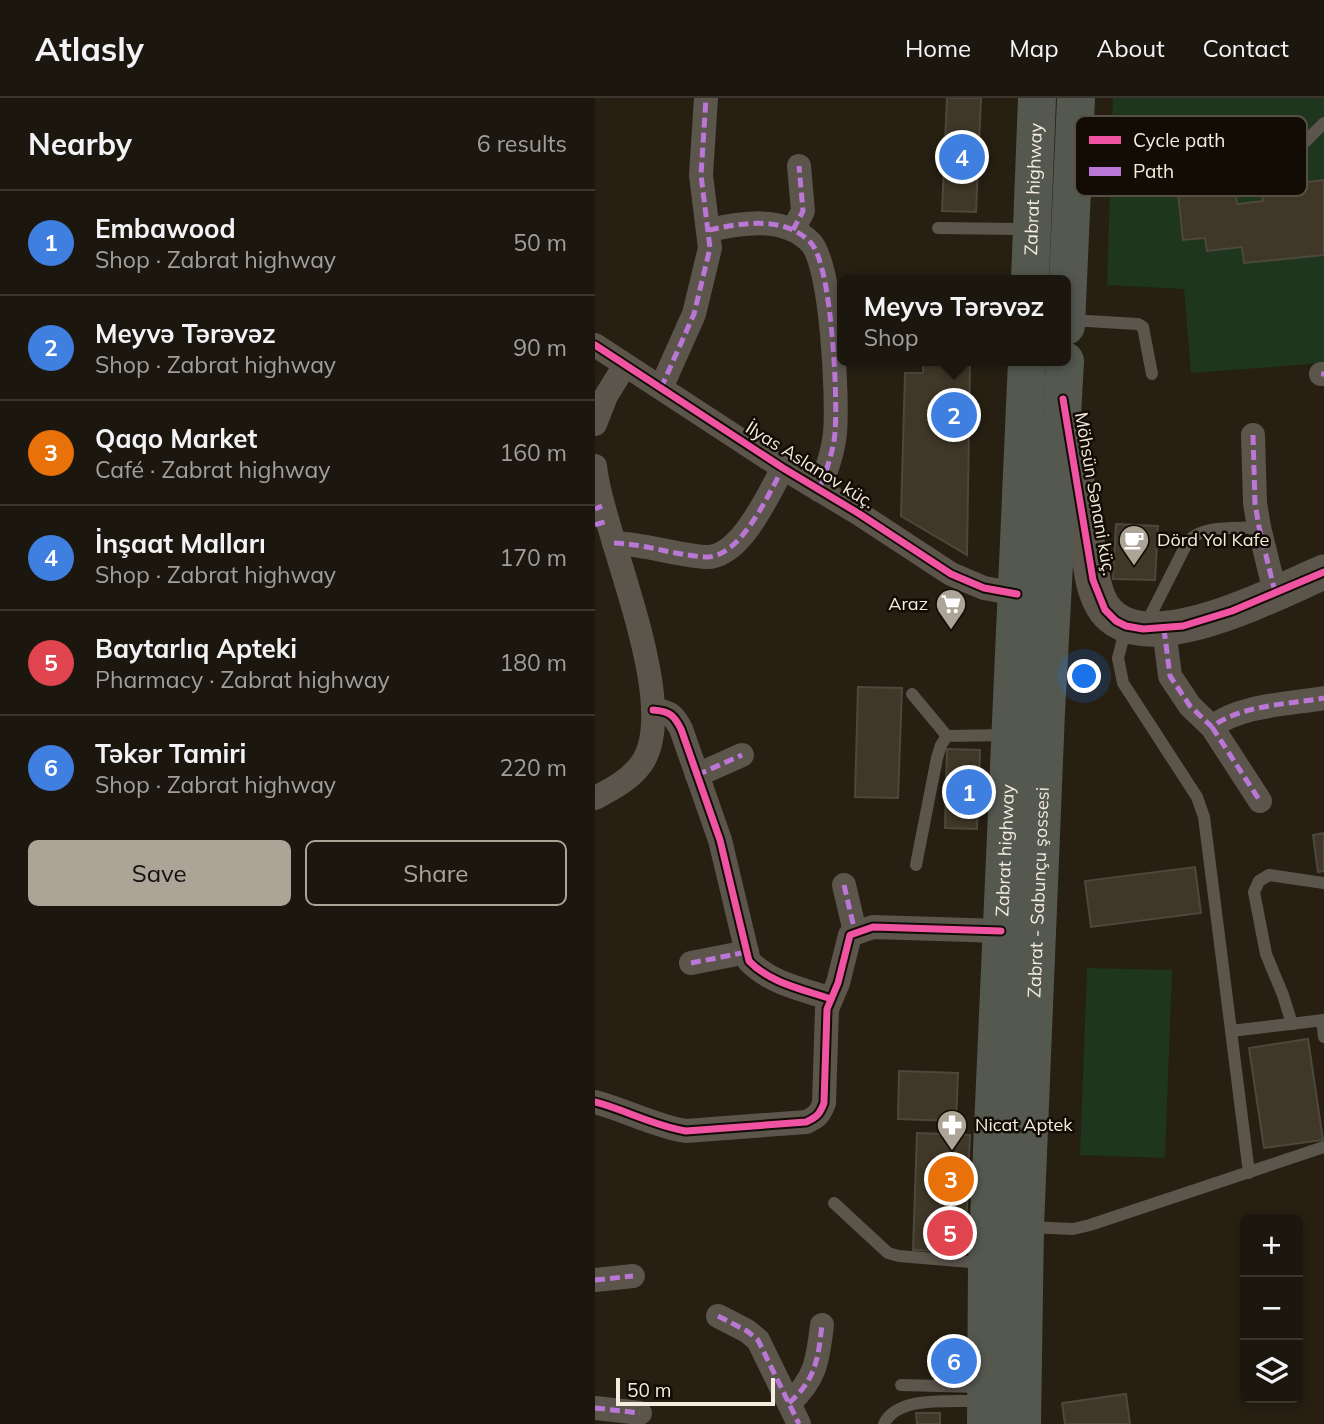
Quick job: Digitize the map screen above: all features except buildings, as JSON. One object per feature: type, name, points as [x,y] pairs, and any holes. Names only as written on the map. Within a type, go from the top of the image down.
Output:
[{"type":"main road","name":"Zabrat highway","points":[[1030,275],[1037,98]]},
{"type":"main road","points":[[1075,116],[1076,98]]},
{"type":"main road","points":[[1068,275],[1075,120]]},
{"type":"main road","name":"Zabrat highway","points":[[985,1404],[987,1263],[1027,366]]},
{"type":"main road","name":"Zabrat - Sabunçu şossesi","points":[[1022,1424],[1025,1227],[1046,712],[1065,366]]},
{"type":"street","points":[[661,388],[694,314],[710,248],[701,175],[706,98]]},
{"type":"street","points":[[793,230],[803,211],[799,166]]},
{"type":"street","points":[[709,230],[749,223],[777,225],[793,230],[811,242],[820,255],[836,390],[831,460],[819,490]]},
{"type":"street","name":"İlyas Aslanov küç.","points":[[595,345],[960,579],[984,588],[1017,594]]},
{"type":"street","points":[[595,424],[606,396],[625,365]]},
{"type":"street","name":"Möhsün Sənani küç.","points":[[1063,398],[1093,580],[1105,610],[1116,621],[1145,628]]},
{"type":"street","points":[[1253,435],[1255,503],[1275,592]]},
{"type":"street","points":[[595,466],[603,521],[644,650],[653,710],[651,733],[642,762],[619,786],[595,798]]},
{"type":"street","points":[[603,521],[707,557],[722,555],[734,546],[764,503],[783,468]]},
{"type":"street","points":[[1261,801],[1212,727],[1190,706],[1170,676],[1145,628],[1205,620],[1324,572]]},
{"type":"street","points":[[1212,727],[1224,718],[1243,712],[1324,698]]},
{"type":"street","points":[[653,710],[666,711],[675,717],[725,858],[749,961],[760,972],[831,999]]},
{"type":"street","points":[[697,775],[741,755]]},
{"type":"street","points":[[844,885],[855,932]]},
{"type":"street","points":[[595,1102],[669,1128],[686,1131],[806,1122],[820,1113],[824,1102],[827,1009],[843,968],[850,935],[873,928],[1001,931]]},
{"type":"street","points":[[691,963],[747,952]]},
{"type":"street","points":[[595,1280],[633,1276]]},
{"type":"street","points":[[718,1316],[758,1340],[794,1413]]},
{"type":"street","points":[[794,1413],[818,1359],[822,1325]]},
{"type":"street","points":[[595,1408],[640,1413]]},
{"type":"lane","points":[[1307,140],[1324,123]]},
{"type":"lane","points":[[938,228],[1032,229]]},
{"type":"lane","points":[[1071,320],[1139,324],[1143,327],[1152,374]]},
{"type":"lane","points":[[1249,1173],[1204,817],[1197,797],[1123,683],[1118,658],[1145,628],[1193,535],[1203,530],[1259,527]]},
{"type":"lane","points":[[912,694],[947,736]]},
{"type":"lane","points":[[947,736],[1010,736]]},
{"type":"lane","points":[[916,865],[937,758],[947,736]]},
{"type":"lane","points":[[1292,1024],[1266,954],[1254,892],[1259,881],[1269,875],[1324,883]]},
{"type":"lane","points":[[1231,1031],[1323,1020],[1324,1037]]},
{"type":"lane","points":[[1025,1227],[1073,1229],[1090,1225],[1324,1147]]},
{"type":"lane","points":[[834,1203],[888,1253],[987,1263]]},
{"type":"lane","points":[[901,1385],[985,1404]]},
{"type":"lane","points":[[884,1424],[891,1413],[912,1403],[985,1404]]},
{"type":"green space","points":[[1113,98],[1324,98],[1324,363],[1191,373],[1184,289],[1107,285],[1110,196],[1307,196],[1307,116],[1112,116]]},
{"type":"green space","points":[[1087,968],[1172,970],[1165,1158],[1080,1155]]},
{"type":"marked path","points":[[661,388],[694,314],[710,248],[701,175],[706,98]]},
{"type":"marked path","points":[[793,230],[803,211],[799,166]]},
{"type":"marked path","points":[[709,230],[762,223],[789,228],[811,243],[818,256],[829,304],[836,416],[833,448],[819,490]]},
{"type":"marked path","points":[[1253,435],[1255,503],[1275,592]]},
{"type":"marked path","points":[[614,543],[693,556],[718,555],[741,537],[761,509],[783,468]]},
{"type":"marked path","points":[[595,509],[602,506]]},
{"type":"marked path","points":[[595,525],[607,521]]},
{"type":"marked path","points":[[1164,629],[1170,676],[1190,706],[1212,727],[1251,710],[1324,698]]},
{"type":"marked path","points":[[1212,727],[1260,801]]},
{"type":"marked path","points":[[697,775],[742,755]]},
{"type":"marked path","points":[[844,885],[855,932]]},
{"type":"marked path","points":[[691,963],[747,952]]},
{"type":"marked path","points":[[595,1280],[633,1276]]},
{"type":"marked path","points":[[718,1316],[758,1340],[799,1424]]},
{"type":"marked path","points":[[789,1403],[805,1385],[814,1368],[822,1325]]},
{"type":"marked path","points":[[595,1408],[640,1413]]},
{"type":"cycle path","points":[[595,345],[951,574],[984,588],[1017,594]]},
{"type":"cycle path","points":[[1063,399],[1093,580],[1105,610],[1116,621],[1143,629],[1183,626],[1232,611],[1324,572]]},
{"type":"cycle path","points":[[653,710],[670,715],[681,729],[720,840],[749,961],[757,969],[777,980],[831,999]]},
{"type":"cycle path","points":[[595,1102],[686,1131],[806,1122],[818,1115],[824,1103],[827,1009],[838,983],[850,935],[873,927],[1001,931]]},
{"type":"place","name":"İnşaat Malları","points":[[962,157]]},
{"type":"place","name":"Meyvə Tərəvəz","points":[[954,415]]},
{"type":"place","name":"Dörd Yol Kafe","points":[[1134,567]]},
{"type":"place","name":"Araz","points":[[951,631]]},
{"type":"place","name":"Embawood","points":[[969,792]]},
{"type":"place","name":"Nicat Aptek","points":[[952,1152]]},
{"type":"place","name":"Qaqo Market","points":[[951,1179]]},
{"type":"place","name":"Baytarlıq Apteki","points":[[950,1233]]},
{"type":"place","name":"Təkər Tamiri","points":[[954,1361]]}]
